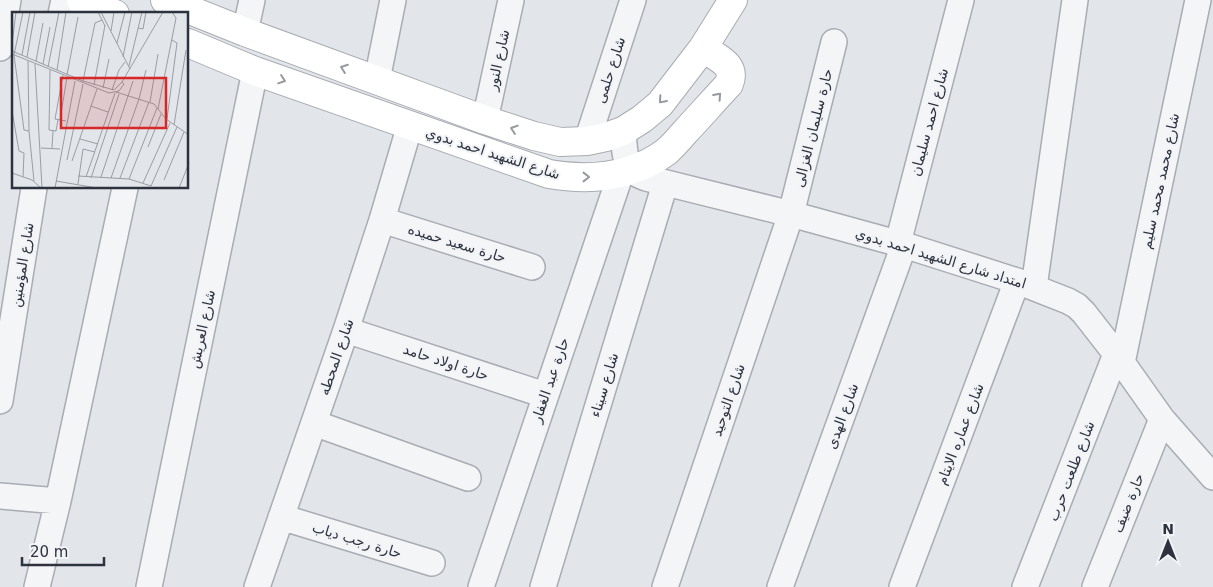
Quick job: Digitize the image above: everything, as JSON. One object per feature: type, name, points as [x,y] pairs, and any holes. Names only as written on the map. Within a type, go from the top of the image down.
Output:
[{"type":"street","points":[[0,48],[8,0]]},
{"type":"street","points":[[81,0],[109,12]]},
{"type":"street","name":"شارع الشهيد احمد بدوي","points":[[165,0],[245,32],[486,120],[534,136],[560,142],[587,141],[606,137],[642,119],[660,104],[703,48],[733,0]]},
{"type":"street","points":[[245,32],[252,0]]},
{"type":"street","points":[[377,80],[393,0]]},
{"type":"street","name":"شارع النور","points":[[486,120],[511,0]]},
{"type":"street","name":"شارع حلمى","points":[[587,141],[632,0]]},
{"type":"street","name":"شارع احمد سليمان","points":[[901,244],[961,0]]},
{"type":"street","name":"شارع عماره الايتام","points":[[902,587],[1026,284],[1075,0]]},
{"type":"street","name":"شارع محمد محمد سليم","points":[[1119,358],[1198,0]]},
{"type":"street","name":"حارة سليمان الغزالى","points":[[791,214],[834,42]]},
{"type":"street","name":"شارع الشهيد احمد بدوي","points":[[189,44],[255,71],[549,174],[585,178],[603,177],[626,172],[650,162],[667,151],[729,84],[731,72],[729,66],[703,48]]},
{"type":"street","name":"شارع العريش","points":[[149,587],[255,71]]},
{"type":"street","name":"شارع المحطه","points":[[257,587],[346,330],[382,220],[410,125]]},
{"type":"street","points":[[623,130],[627,163],[626,172]]},
{"type":"street","name":"امتداد شارع الشهيد احمد بدوي","points":[[626,172],[665,184],[791,214],[901,244],[1026,284],[1077,306],[1119,358],[1162,418],[1213,477]]},
{"type":"street","name":"حارة عبد الغفار","points":[[481,587],[545,395],[626,172]]},
{"type":"street","name":"شارع سيناء","points":[[543,587],[665,184]]},
{"type":"street","name":"شارع المؤمنين","points":[[0,402],[34,189]]},
{"type":"street","points":[[37,587],[58,501],[126,189]]},
{"type":"street","name":"شارع التوحيد","points":[[664,587],[791,214]]},
{"type":"street","name":"حارة سعيد حميده","points":[[382,220],[532,267]]},
{"type":"street","name":"شارع الهدى","points":[[780,587],[901,244]]},
{"type":"street","name":"حارة اولاد حامد","points":[[346,330],[545,395]]},
{"type":"street","name":"شارع طلعت حرب","points":[[1025,587],[1119,358]]},
{"type":"street","name":"حارة ضيف","points":[[1095,587],[1162,418]]},
{"type":"street","points":[[314,423],[468,478]]},
{"type":"street","points":[[0,496],[58,501]]},
{"type":"street","name":"حارة رجب دياب","points":[[281,517],[432,563]]}]
